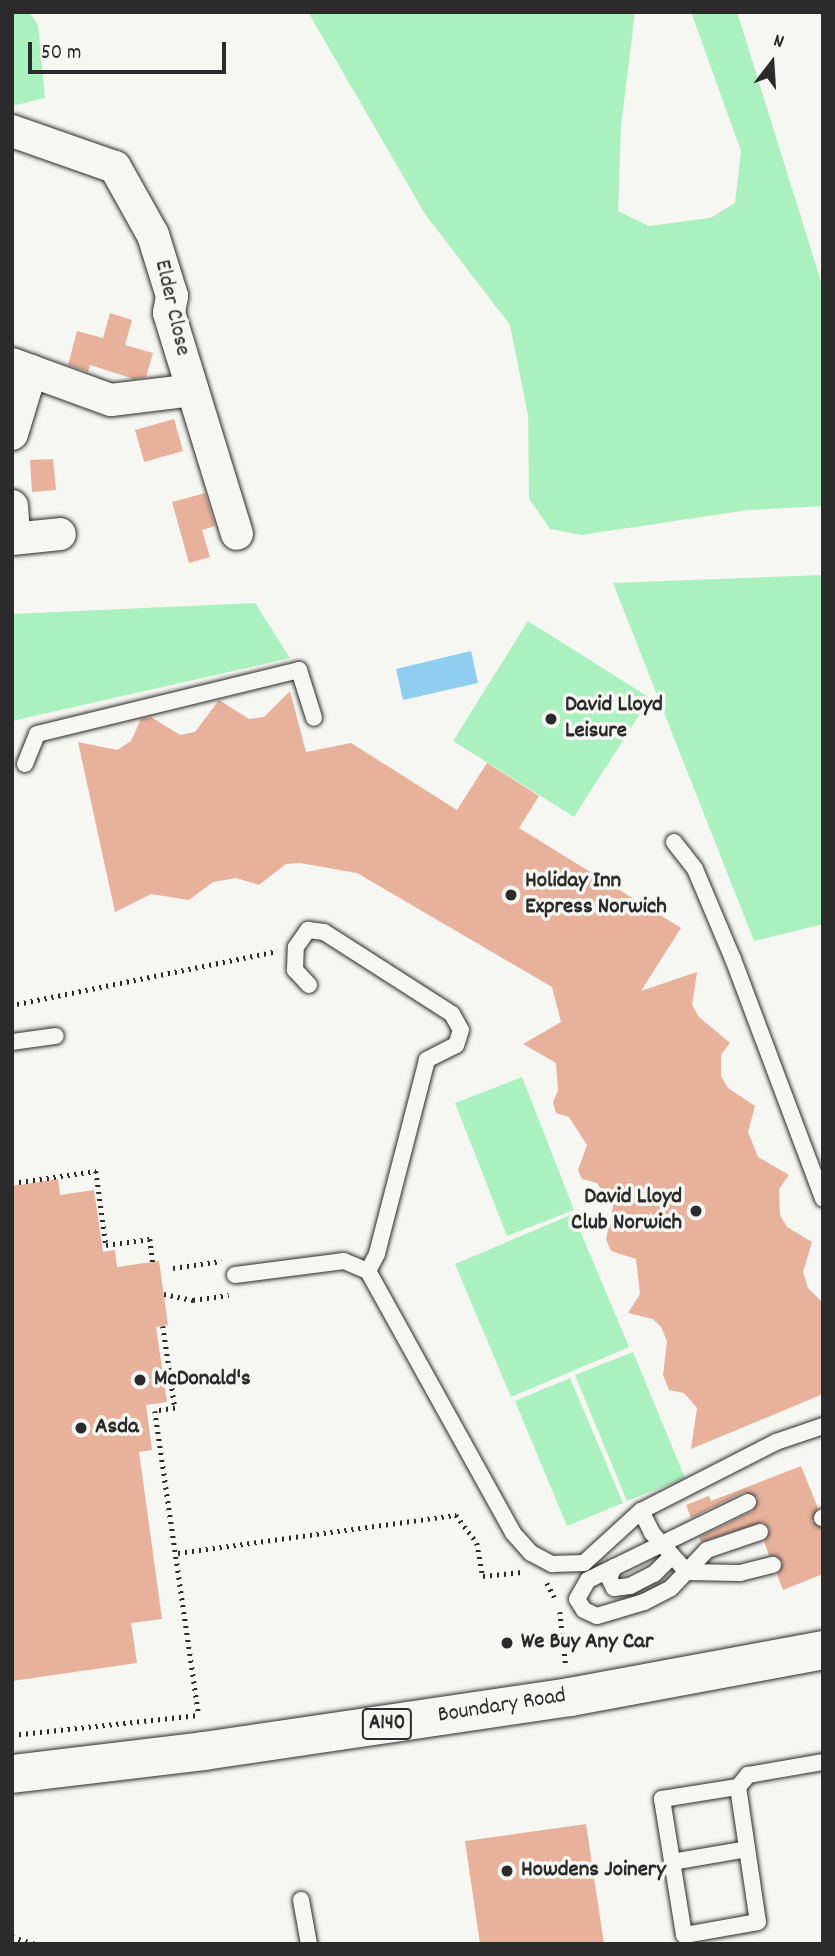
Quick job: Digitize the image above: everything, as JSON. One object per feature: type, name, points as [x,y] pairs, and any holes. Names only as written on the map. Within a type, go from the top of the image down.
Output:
[{"type":"highway","name":"Boundary Road","points":[[12,1774],[204,1751],[570,1697],[823,1650]]},
{"type":"street","name":"Elder Close","points":[[12,131],[65,137],[115,167],[153,235],[192,390],[237,534]]},
{"type":"street","points":[[12,433],[22,367],[111,400],[192,390]]},
{"type":"street","points":[[12,506],[13,538],[60,534]]},
{"type":"lane","points":[[25,764],[37,734],[299,670],[314,718]]},
{"type":"lane","points":[[674,842],[695,869],[733,959],[823,1199]]},
{"type":"lane","points":[[309,985],[295,970],[296,947],[308,930],[324,932],[453,1014],[461,1030],[456,1045],[427,1060],[377,1254],[368,1271]]},
{"type":"lane","points":[[12,1042],[56,1036]]},
{"type":"lane","points":[[235,1275],[344,1261],[368,1271],[513,1533],[531,1553],[552,1564],[584,1563],[641,1511],[776,1443],[823,1426]]},
{"type":"lane","points":[[748,1502],[614,1567],[580,1587],[577,1599],[584,1611],[597,1616],[644,1602],[671,1588],[706,1550],[760,1532]]},
{"type":"lane","points":[[641,1511],[661,1544],[687,1572],[740,1573],[773,1565]]},
{"type":"lane","points":[[614,1567],[609,1578],[614,1588],[630,1586],[654,1574],[673,1556]]},
{"type":"lane","points":[[738,1787],[758,1922],[684,1935],[662,1799],[738,1787],[748,1775],[823,1762]]},
{"type":"lane","points":[[672,1862],[747,1849]]},
{"type":"lane","points":[[301,1900],[309,1944]]},
{"type":"path","points":[[18,1004],[296,947]]},
{"type":"path","points":[[12,1183],[96,1171],[106,1245],[150,1239],[153,1262]]},
{"type":"path","points":[[163,1326],[175,1408],[155,1410],[178,1553],[199,1715]]},
{"type":"path","points":[[178,1553],[456,1515],[477,1544],[483,1576],[515,1572]]},
{"type":"path","points":[[559,1604],[570,1697]]},
{"type":"path","points":[[12,1937],[35,1944]]},
{"type":"green space","points":[[12,12],[29,12],[38,25],[45,98],[12,106]]},
{"type":"green space","points":[[308,12],[635,12],[621,126],[618,211],[649,226],[710,218],[735,203],[741,151],[691,12],[737,12],[823,288],[823,506],[748,510],[581,535],[550,529],[529,499],[528,415],[510,325],[425,214]]},
{"type":"green space","points":[[823,575],[823,924],[754,941],[613,583]]},
{"type":"green space","points":[[255,603],[290,658],[12,721],[12,614]]},
{"type":"green space","name":"David Lloyd Leisure","points":[[528,621],[650,698],[574,817],[453,741]]},
{"type":"green space","points":[[522,1077],[574,1210],[507,1236],[455,1103]]},
{"type":"green space","points":[[573,1214],[629,1347],[511,1397],[455,1264]]},
{"type":"green space","points":[[633,1352],[685,1478],[627,1501],[575,1375]]},
{"type":"green space","points":[[570,1378],[623,1503],[567,1526],[515,1401]]},
{"type":"water","points":[[471,651],[478,683],[403,700],[396,669]]},
{"type":"building","points":[[110,313],[132,320],[125,345],[153,353],[146,377],[134,379],[90,365],[88,372],[68,365],[77,331],[103,338]]},
{"type":"building","points":[[174,419],[183,451],[144,462],[135,430]]},
{"type":"building","points":[[53,459],[56,490],[32,492],[30,460]]},
{"type":"building","points":[[205,493],[215,526],[202,530],[210,557],[189,563],[172,502]]},
{"type":"building","points":[[290,691],[306,752],[351,743],[457,810],[487,763],[539,796],[519,828],[681,928],[641,991],[697,972],[692,1005],[699,1017],[730,1043],[721,1055],[721,1076],[728,1088],[755,1106],[748,1132],[758,1157],[789,1175],[779,1189],[780,1215],[787,1227],[812,1242],[803,1272],[808,1288],[823,1303],[823,1394],[691,1449],[697,1408],[684,1393],[669,1390],[663,1375],[667,1341],[661,1327],[653,1319],[628,1313],[640,1294],[636,1259],[611,1251],[606,1239],[613,1207],[597,1183],[582,1179],[578,1170],[587,1145],[569,1117],[556,1113],[553,1102],[558,1090],[556,1063],[523,1044],[561,1022],[552,987],[357,873],[300,863],[286,864],[259,885],[236,878],[213,882],[189,900],[151,894],[115,912],[78,742],[117,750],[131,741],[141,719],[151,717],[180,735],[195,732],[219,700],[249,719],[264,717]]},
{"type":"building","name":"Asda","points":[[58,1179],[60,1195],[94,1190],[103,1252],[115,1250],[117,1267],[159,1261],[168,1325],[156,1327],[167,1402],[146,1405],[152,1450],[139,1452],[162,1619],[131,1623],[137,1663],[12,1681],[12,1186]]},
{"type":"building","points":[[801,1466],[818,1508],[812,1521],[823,1528],[823,1574],[783,1590],[777,1574],[783,1562],[769,1555],[764,1542],[770,1529],[763,1522],[701,1542],[699,1537],[753,1511],[758,1498],[744,1492],[691,1518],[686,1505],[709,1496],[711,1501]]},
{"type":"building","points":[[586,1824],[604,1944],[480,1944],[465,1841]]},
{"type":"place","name":"David Lloyd Leisure","points":[[551,719]]},
{"type":"place","name":"Holiday Inn Express Norwich","points":[[511,895]]},
{"type":"place","name":"David Lloyd Club Norwich","points":[[696,1211]]},
{"type":"place","name":"McDonald's","points":[[140,1380]]},
{"type":"place","name":"Asda","points":[[81,1428]]},
{"type":"place","name":"We Buy Any Car","points":[[507,1643]]},
{"type":"place","name":"Howdens Joinery","points":[[507,1871]]}]
